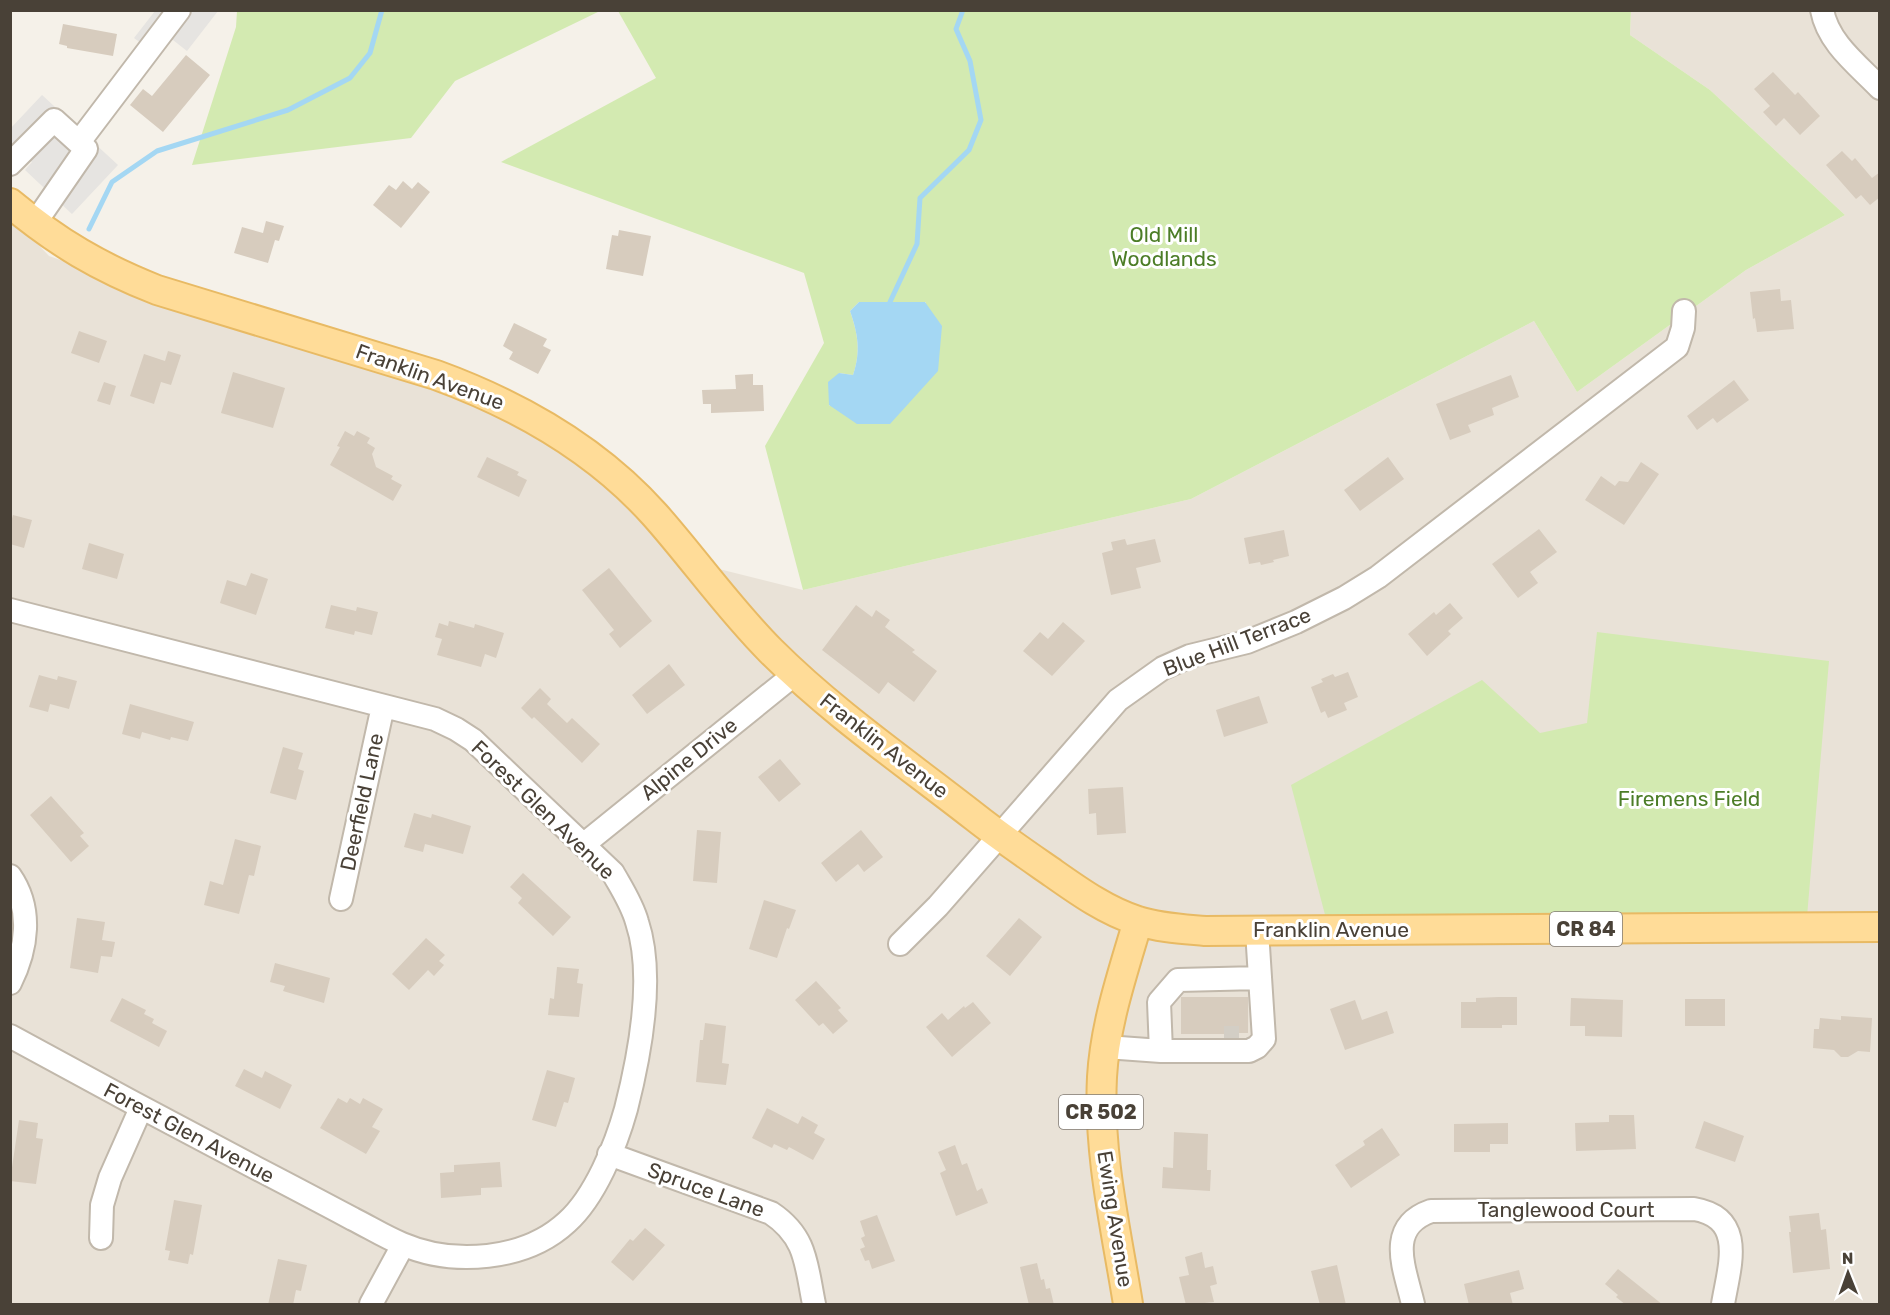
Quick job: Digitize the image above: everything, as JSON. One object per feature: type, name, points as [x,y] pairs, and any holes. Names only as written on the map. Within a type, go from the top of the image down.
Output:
[{"type":"main road","name":"Franklin Avenue","points":[[10,203],[77,253],[116,273],[157,290],[470,387],[550,428],[587,453],[653,513],[768,648],[824,699],[1000,836],[1081,892],[1138,921],[1205,931],[1880,927]]},
{"type":"main road","name":"Ewing Avenue","points":[[1128,1305],[1104,1160],[1101,1114],[1102,1076],[1106,1047],[1117,992],[1138,921]]},
{"type":"street","points":[[79,142],[179,10]]},
{"type":"street","points":[[1822,10],[1830,35],[1880,88]]},
{"type":"street","points":[[10,164],[54,120],[86,149],[35,223]]},
{"type":"street","name":"Blue Hill Terrace","points":[[900,944],[938,906],[1118,699],[1163,668],[1190,656],[1247,642],[1296,622],[1344,598],[1378,577],[1677,347],[1683,328],[1684,311]]},
{"type":"street","name":"Forest Glen Avenue","points":[[10,610],[435,719],[456,729],[473,740],[613,873],[628,898],[638,923],[643,949],[644,993],[641,1034],[624,1113],[609,1154],[583,1205],[553,1233],[533,1244],[509,1252],[481,1256],[455,1256],[403,1245],[141,1108],[10,1036]]},
{"type":"street","name":"Alpine Drive","points":[[583,845],[795,674]]},
{"type":"street","name":"Deerfield Lane","points":[[341,899],[383,706]]},
{"type":"street","points":[[10,876],[22,902],[26,923],[25,942],[20,962],[10,983]]},
{"type":"street","points":[[1106,1047],[1161,1051],[1264,1039],[1257,931]]},
{"type":"street","points":[[1161,1051],[1159,1002],[1178,980],[1260,978]]},
{"type":"street","points":[[101,1238],[102,1205],[110,1178],[141,1108]]},
{"type":"street","name":"Spruce Lane","points":[[609,1154],[771,1213],[784,1222],[796,1236],[804,1253],[814,1305]]},
{"type":"street","name":"Tanglewood Court","points":[[1413,1305],[1401,1244],[1410,1222],[1419,1215],[1431,1211],[1694,1209],[1707,1211],[1718,1218],[1726,1226],[1731,1238],[1723,1305]]},
{"type":"street","points":[[372,1305],[403,1245]]},
{"type":"shaded area","points":[[155,11],[218,11],[187,51],[159,29],[145,46],[134,38]]},
{"type":"shaded area","points":[[1631,11],[1879,11],[1879,1304],[11,1304],[10,215],[49,256],[369,367],[538,429],[699,564],[803,590],[1191,499],[1534,321],[1577,392],[1746,270],[1845,215],[1710,90],[1630,35]]},
{"type":"shaded area","points":[[42,95],[118,165],[72,214],[25,170],[32,162],[11,142],[10,129]]},
{"type":"green space","points":[[237,10],[600,11],[455,81],[411,138],[192,165],[236,27]]},
{"type":"green space","name":"Old Mill Woodlands","points":[[1631,10],[1630,35],[1710,90],[1845,215],[1746,270],[1577,392],[1534,321],[1191,499],[803,590],[765,446],[824,343],[804,273],[501,162],[656,78],[618,11]],"holes":[[[859,302],[926,302],[829,406],[839,373],[853,375],[857,359],[858,343],[850,311]]]},
{"type":"green space","name":"Firemens Field","points":[[1597,632],[1829,661],[1806,928],[1329,930],[1291,785],[1482,680],[1540,733],[1587,723]]},
{"type":"water","points":[[859,302],[925,302],[942,326],[938,371],[890,424],[857,424],[829,405],[828,382],[839,373],[853,375],[858,343],[850,311]]},
{"type":"building","points":[[63,24],[117,34],[113,56],[67,48],[59,44]]},
{"type":"building","points":[[186,55],[210,75],[163,132],[130,105],[143,89],[152,96]]},
{"type":"building","points":[[1773,72],[1795,95],[1798,92],[1820,116],[1800,135],[1784,118],[1776,126],[1763,112],[1770,106],[1754,89]]},
{"type":"building","points":[[1842,151],[1852,161],[1855,158],[1872,178],[1880,172],[1880,197],[1870,205],[1861,195],[1856,199],[1826,165]]},
{"type":"building","points":[[403,181],[412,189],[418,182],[430,192],[401,228],[373,205],[389,185],[396,190]]},
{"type":"building","points":[[266,221],[284,226],[279,241],[275,240],[268,263],[234,253],[242,227],[263,233]]},
{"type":"building","points":[[619,230],[651,236],[643,276],[606,269],[612,235],[618,236]]},
{"type":"building","points":[[1780,289],[1781,301],[1791,300],[1794,329],[1757,332],[1750,292]]},
{"type":"building","points":[[514,323],[547,339],[543,346],[551,350],[538,374],[509,359],[513,352],[503,346]]},
{"type":"building","points":[[79,331],[107,341],[99,363],[71,353]]},
{"type":"building","points":[[168,351],[181,355],[171,385],[161,382],[154,404],[130,396],[144,354],[165,361]]},
{"type":"building","points":[[233,372],[285,388],[273,428],[221,413]]},
{"type":"building","points":[[753,374],[753,385],[763,385],[764,411],[711,413],[711,404],[703,404],[702,390],[736,389],[735,375]]},
{"type":"building","points":[[1511,375],[1519,397],[1492,408],[1494,415],[1468,425],[1471,432],[1450,440],[1436,404]]},
{"type":"building","points":[[1734,380],[1749,400],[1717,423],[1713,418],[1697,430],[1687,416]]},
{"type":"building","points":[[104,382],[116,386],[110,405],[97,401]]},
{"type":"building","points":[[345,431],[354,436],[357,431],[370,438],[367,443],[375,448],[372,454],[376,467],[393,476],[391,479],[402,485],[393,501],[330,465],[340,447],[337,446]]},
{"type":"building","points":[[487,457],[519,472],[517,475],[527,480],[519,497],[477,477]]},
{"type":"building","points":[[1388,457],[1404,479],[1360,511],[1344,490]]},
{"type":"building","points":[[1641,462],[1659,474],[1624,525],[1585,500],[1601,476],[1615,486],[1619,481],[1628,482]]},
{"type":"building","points":[[13,515],[32,520],[24,548],[10,544],[10,526]]},
{"type":"building","points":[[1539,529],[1557,552],[1530,572],[1538,583],[1518,598],[1492,564]]},
{"type":"building","points":[[1284,530],[1289,556],[1261,565],[1260,562],[1249,564],[1244,538]]},
{"type":"building","points":[[1125,539],[1127,545],[1155,539],[1161,562],[1136,568],[1141,588],[1111,595],[1102,553],[1113,550],[1111,542]]},
{"type":"building","points":[[89,543],[124,554],[117,579],[82,569]]},
{"type":"building","points":[[609,568],[652,621],[620,648],[609,634],[614,630],[582,590]]},
{"type":"building","points":[[251,573],[268,579],[256,615],[220,603],[227,580],[246,586]]},
{"type":"building","points":[[1450,603],[1463,618],[1448,631],[1451,634],[1427,656],[1408,634],[1434,612],[1436,615]]},
{"type":"building","points":[[331,605],[356,611],[357,607],[378,612],[372,635],[355,631],[354,635],[325,628]]},
{"type":"building","points":[[856,605],[872,617],[876,610],[890,620],[885,627],[915,650],[912,652],[937,671],[914,702],[888,682],[879,694],[822,650]]},
{"type":"building","points":[[449,621],[474,628],[475,624],[504,633],[496,658],[485,654],[481,667],[437,655],[442,639],[435,637],[439,623],[448,626]]},
{"type":"building","points":[[1063,622],[1085,641],[1052,676],[1023,651],[1040,632],[1048,639]]},
{"type":"building","points":[[669,664],[685,685],[647,714],[632,695]]},
{"type":"building","points":[[1348,672],[1358,697],[1344,703],[1347,710],[1328,718],[1325,711],[1321,713],[1311,687],[1323,682],[1321,679],[1333,674],[1335,677]]},
{"type":"building","points":[[39,675],[57,680],[58,676],[77,681],[69,709],[50,704],[48,712],[29,707]]},
{"type":"building","points":[[540,688],[551,699],[547,704],[567,723],[572,718],[600,744],[582,763],[534,717],[532,719],[521,708]]},
{"type":"building","points":[[1259,696],[1268,723],[1224,737],[1216,710]]},
{"type":"building","points":[[130,704],[194,722],[188,741],[171,737],[170,740],[142,732],[140,739],[122,734]]},
{"type":"building","points":[[283,747],[303,753],[298,769],[304,771],[296,800],[270,793]]},
{"type":"building","points":[[780,759],[801,784],[779,802],[758,777]]},
{"type":"building","points":[[1123,787],[1126,833],[1097,835],[1096,813],[1089,814],[1088,789]]},
{"type":"building","points":[[51,796],[84,833],[80,836],[89,846],[71,862],[30,815]]},
{"type":"building","points":[[414,813],[431,818],[432,814],[471,826],[463,854],[425,844],[423,852],[404,847]]},
{"type":"building","points":[[697,830],[721,832],[717,883],[693,881]]},
{"type":"building","points":[[861,830],[883,857],[864,872],[858,864],[836,882],[821,863]]},
{"type":"building","points":[[235,839],[261,846],[254,876],[249,875],[239,914],[204,905],[210,881],[223,885]]},
{"type":"building","points":[[523,873],[571,917],[553,936],[518,903],[522,898],[510,887]]},
{"type":"building","points":[[764,900],[796,910],[777,958],[749,949]]},
{"type":"building","points":[[77,918],[105,922],[102,940],[115,942],[112,957],[101,956],[98,973],[70,968]]},
{"type":"building","points":[[1019,918],[1042,937],[1010,976],[986,956]]},
{"type":"building","points":[[426,938],[445,955],[439,961],[444,965],[434,976],[428,970],[409,990],[392,974]]},
{"type":"building","points":[[275,963],[330,978],[324,1003],[283,991],[285,986],[270,982]]},
{"type":"building","points":[[557,967],[579,969],[577,983],[583,984],[579,1017],[548,1015],[550,998],[554,999]]},
{"type":"building","points":[[816,981],[841,1008],[838,1010],[848,1021],[833,1034],[823,1023],[819,1026],[795,1000]]},
{"type":"building","points":[[1181,997],[1248,997],[1248,1033],[1239,1033],[1239,1038],[1224,1038],[1224,1034],[1181,1034]]},
{"type":"building","points":[[1517,997],[1517,1025],[1502,1025],[1502,1028],[1461,1028],[1461,1002],[1476,1002],[1476,998]]},
{"type":"building","points":[[122,998],[146,1010],[144,1014],[154,1019],[152,1023],[167,1031],[159,1047],[110,1021]]},
{"type":"building","points":[[1571,998],[1623,1000],[1622,1037],[1585,1036],[1585,1026],[1570,1026]]},
{"type":"building","points":[[1685,999],[1725,999],[1725,1026],[1685,1026]]},
{"type":"building","points":[[1355,1000],[1362,1020],[1387,1011],[1394,1033],[1345,1050],[1330,1009]]},
{"type":"building","points":[[973,1002],[991,1023],[952,1057],[926,1027],[942,1013],[948,1020],[964,1006],[965,1008]]},
{"type":"building","points":[[1841,1016],[1872,1018],[1870,1052],[1858,1051],[1848,1057],[1841,1057],[1834,1050],[1813,1048],[1814,1029],[1819,1029],[1820,1018],[1841,1020]]},
{"type":"building","points":[[705,1023],[726,1026],[722,1063],[729,1064],[726,1085],[696,1082],[700,1040],[703,1040]]},
{"type":"building","points":[[244,1069],[262,1078],[265,1071],[292,1085],[280,1109],[235,1086]]},
{"type":"building","points":[[547,1070],[575,1078],[568,1103],[564,1102],[556,1127],[532,1120]]},
{"type":"building","points":[[338,1098],[347,1103],[350,1098],[360,1104],[363,1098],[383,1109],[372,1127],[380,1131],[366,1154],[320,1128]]},
{"type":"building","points":[[767,1108],[798,1124],[802,1116],[818,1125],[814,1133],[825,1139],[813,1160],[789,1147],[787,1150],[774,1144],[772,1148],[752,1138]]},
{"type":"building","points":[[1609,1115],[1634,1115],[1636,1149],[1576,1151],[1575,1123],[1609,1122]]},
{"type":"building","points":[[19,1120],[38,1123],[36,1138],[43,1139],[36,1184],[10,1181]]},
{"type":"building","points":[[1704,1121],[1744,1136],[1735,1162],[1695,1148]]},
{"type":"building","points":[[1508,1123],[1508,1144],[1490,1144],[1490,1152],[1454,1152],[1454,1124]]},
{"type":"building","points":[[1382,1128],[1400,1155],[1351,1188],[1335,1165],[1365,1145],[1363,1141]]},
{"type":"building","points":[[1174,1132],[1208,1134],[1207,1170],[1211,1170],[1210,1191],[1162,1188],[1163,1167],[1173,1168]]},
{"type":"building","points":[[955,1145],[962,1165],[967,1163],[977,1191],[982,1188],[988,1203],[956,1216],[940,1173],[946,1170],[938,1152]]},
{"type":"building","points":[[500,1162],[502,1187],[481,1188],[481,1195],[441,1198],[440,1173],[454,1172],[454,1165]]},
{"type":"building","points":[[174,1200],[202,1205],[193,1255],[190,1254],[188,1264],[168,1260],[170,1251],[165,1250]]},
{"type":"building","points":[[1819,1213],[1821,1230],[1826,1229],[1830,1269],[1793,1273],[1789,1216]]},
{"type":"building","points":[[877,1215],[895,1261],[872,1269],[869,1260],[865,1261],[860,1249],[865,1247],[861,1238],[865,1236],[860,1221]]},
{"type":"building","points":[[645,1228],[665,1245],[633,1281],[611,1262],[630,1239],[633,1241]]},
{"type":"building","points":[[1202,1252],[1205,1268],[1213,1266],[1217,1284],[1210,1286],[1214,1302],[1186,1305],[1179,1277],[1189,1275],[1185,1257]]},
{"type":"building","points":[[278,1259],[307,1265],[301,1291],[296,1290],[293,1305],[268,1305]]},
{"type":"building","points":[[1037,1263],[1041,1280],[1044,1279],[1046,1289],[1050,1288],[1054,1305],[1029,1305],[1020,1267]]},
{"type":"building","points":[[1337,1265],[1346,1305],[1320,1305],[1311,1271]]},
{"type":"building","points":[[1618,1269],[1663,1305],[1626,1305],[1616,1297],[1618,1295],[1605,1284]]},
{"type":"building","points":[[1519,1270],[1524,1289],[1510,1293],[1513,1305],[1469,1305],[1464,1284]]},
{"type":"waterway","points":[[89,229],[112,182],[157,151],[288,110],[350,78],[370,53],[382,10]]},
{"type":"waterway","points":[[890,302],[917,244],[920,198],[969,150],[981,120],[970,61],[956,29],[963,10]]},
{"type":"tunnel","points":[[1224,1037],[1239,1037]]}]
